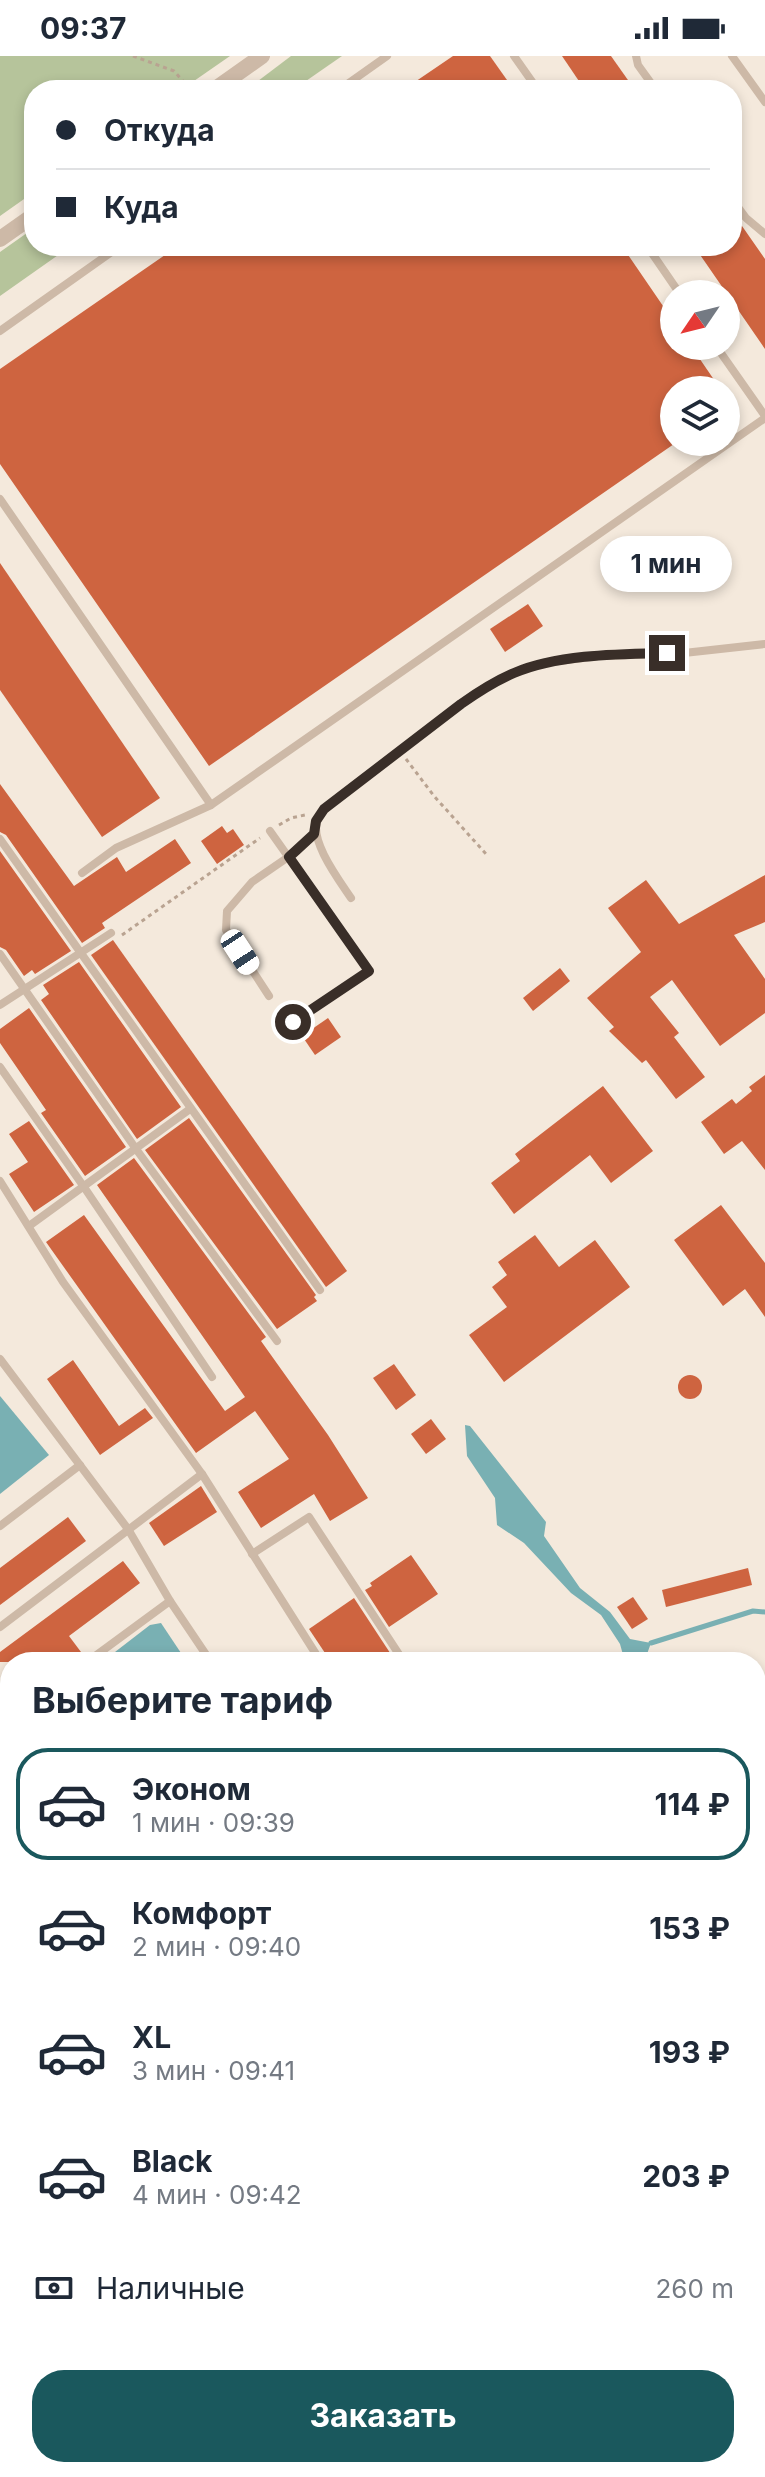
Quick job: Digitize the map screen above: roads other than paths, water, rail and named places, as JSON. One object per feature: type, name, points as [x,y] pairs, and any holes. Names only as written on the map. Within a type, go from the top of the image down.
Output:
[{"type":"street","points":[[228,80],[262,56]]},
{"type":"street","points":[[0,239],[24,222]]},
{"type":"lane","points":[[353,80],[387,56]]},
{"type":"lane","points":[[514,56],[531,80]]},
{"type":"lane","points":[[636,56],[638,65],[649,80]]},
{"type":"lane","points":[[732,56],[765,102]]},
{"type":"lane","points":[[742,213],[765,234]]},
{"type":"lane","points":[[0,331],[106,256]]},
{"type":"lane","points":[[654,256],[670,280]]},
{"type":"lane","points":[[82,873],[116,848],[211,805],[765,417],[726,360]]},
{"type":"lane","points":[[0,499],[211,805]]},
{"type":"lane","points":[[269,996],[226,930],[227,911],[252,882],[289,857],[314,834],[316,821],[324,809],[483,689],[517,671],[551,662],[765,644]]},
{"type":"lane","points":[[270,831],[369,971],[293,1022]]},
{"type":"lane","points":[[314,834],[351,898]]},
{"type":"lane","points":[[0,839],[320,1290]]},
{"type":"lane","points":[[0,1005],[111,933]]},
{"type":"lane","points":[[0,954],[136,1149],[277,1341]]},
{"type":"lane","points":[[0,1067],[212,1377]]},
{"type":"lane","points":[[29,1226],[190,1109]]},
{"type":"lane","points":[[0,1181],[63,1282],[202,1474],[315,1652]]},
{"type":"lane","points":[[0,1359],[128,1529],[204,1652]]},
{"type":"lane","points":[[0,1526],[80,1465]]},
{"type":"lane","points":[[0,1627],[202,1474]]},
{"type":"lane","points":[[252,1554],[309,1517],[397,1652]]},
{"type":"lane","points":[[101,1652],[170,1601]]},
{"type":"water","points":[[0,1396],[49,1455],[0,1494]]},
{"type":"water","points":[[465,1425],[470,1426],[546,1522],[544,1536],[580,1588],[610,1612],[630,1639],[651,1643],[648,1652],[622,1652],[601,1615],[571,1593],[524,1543],[497,1525],[495,1498],[467,1456]]},
{"type":"water","points":[[161,1623],[180,1652],[115,1652],[150,1625]]},
{"type":"waterway","points":[[651,1643],[753,1611],[765,1612]]}]
